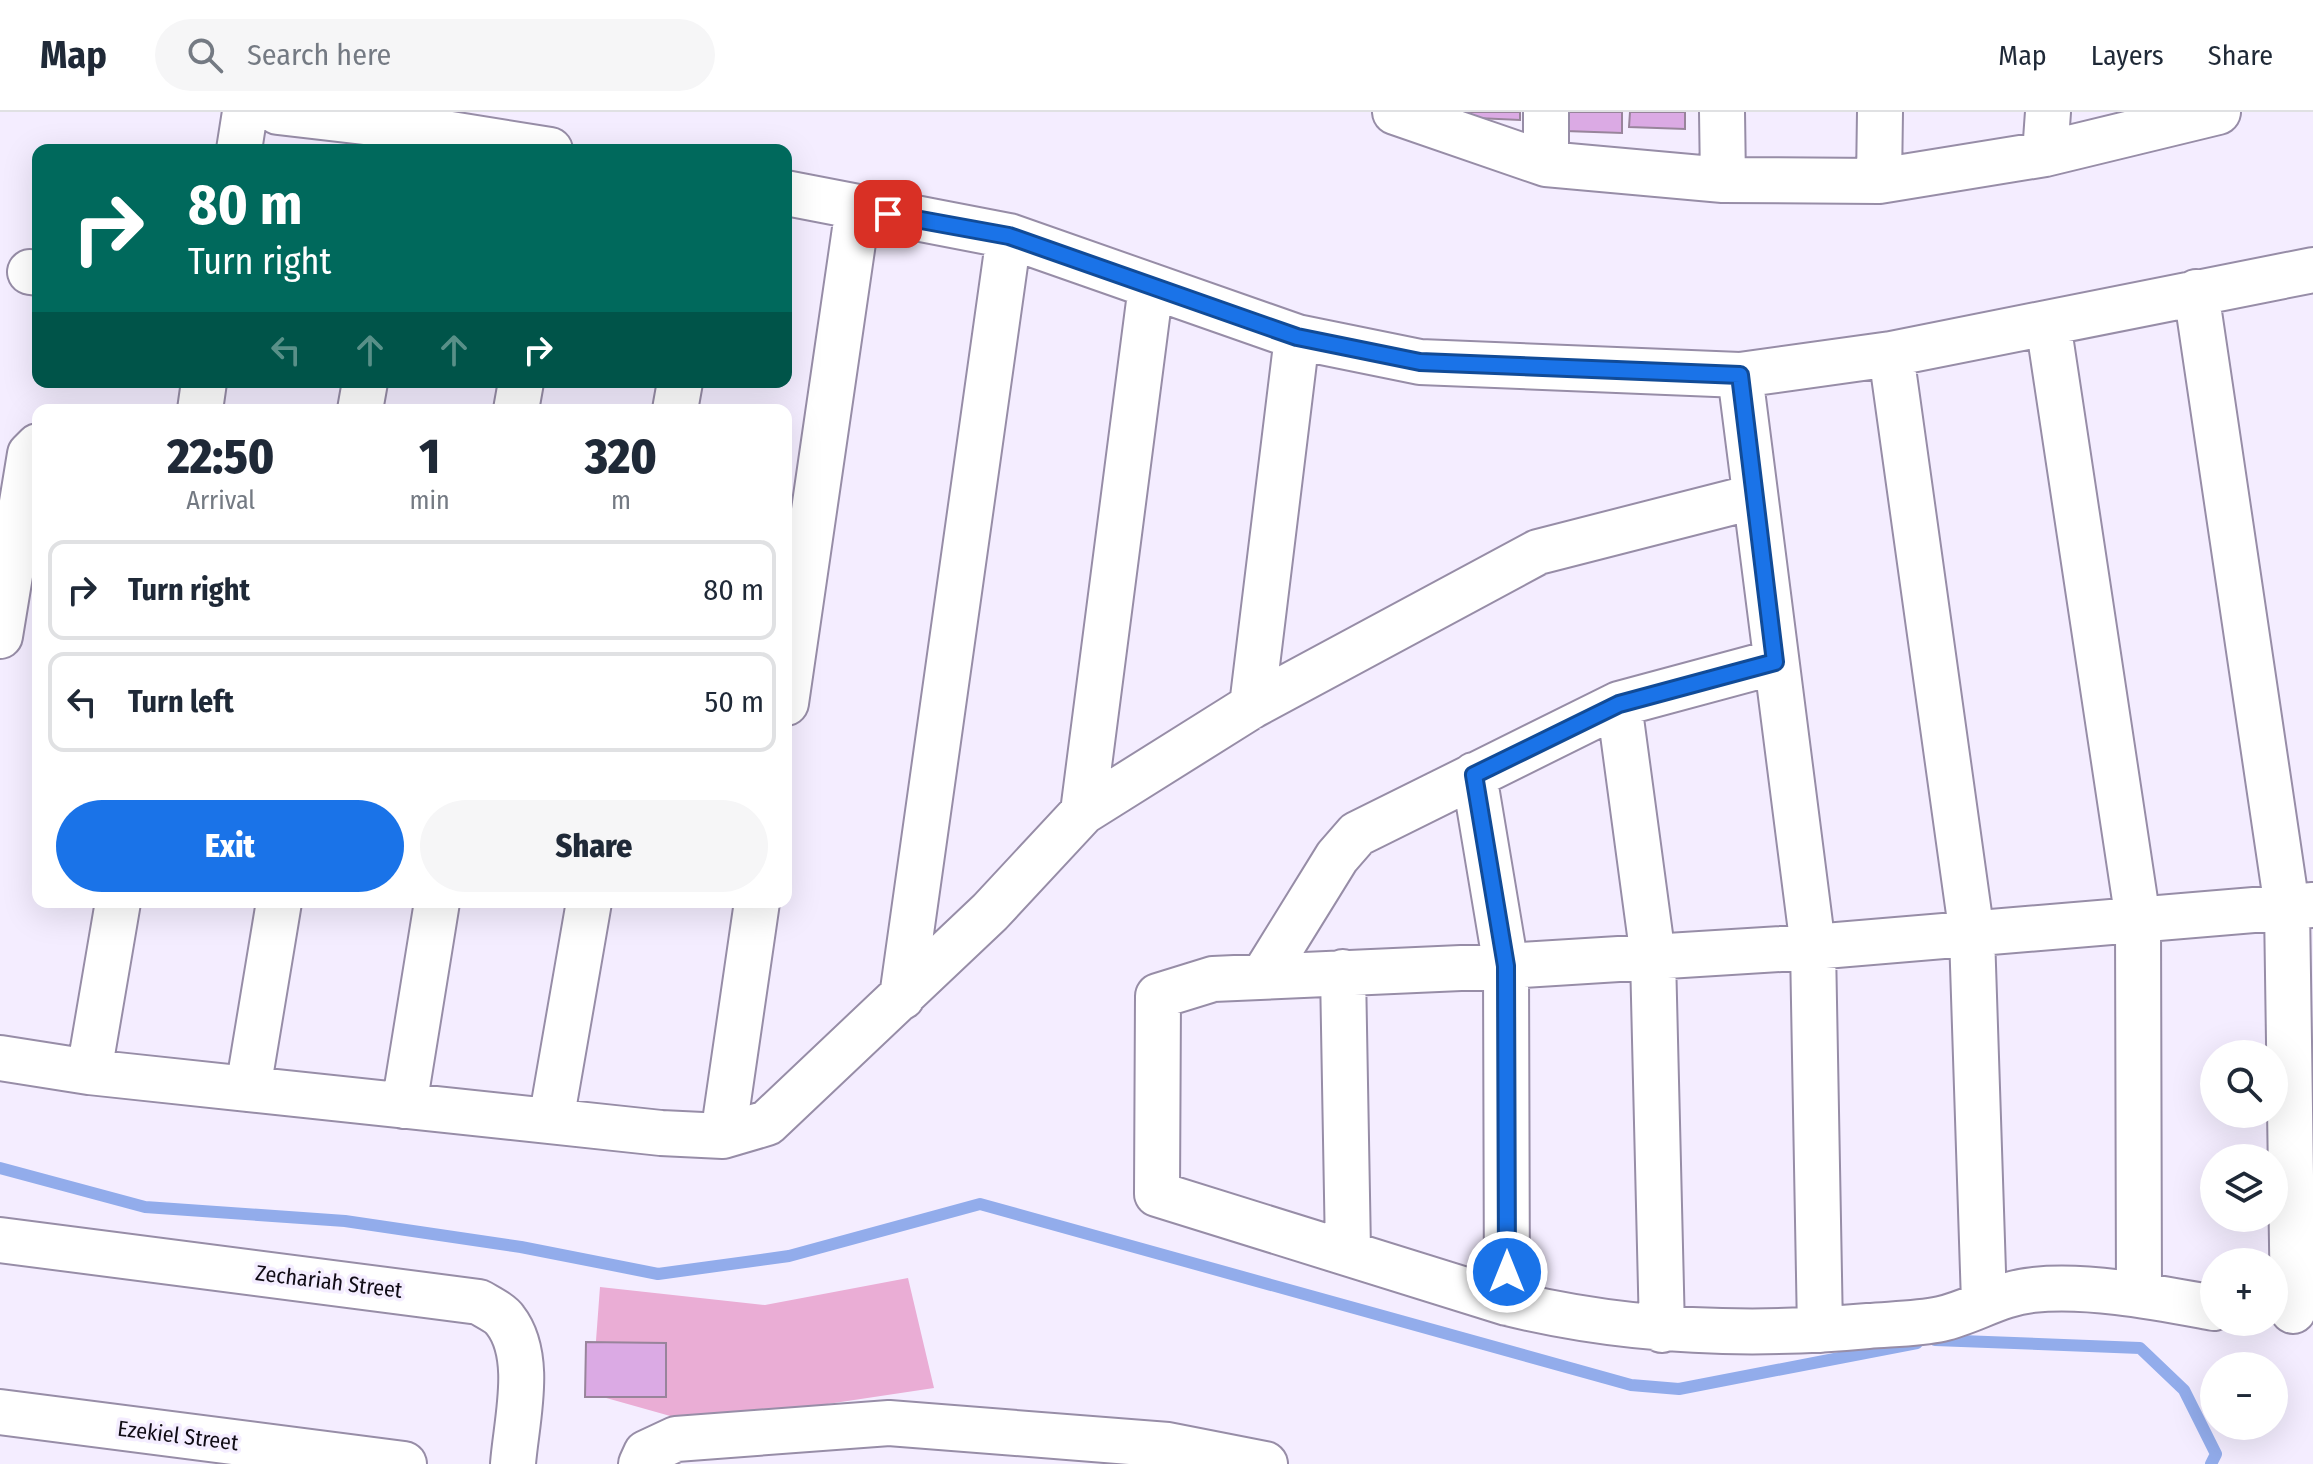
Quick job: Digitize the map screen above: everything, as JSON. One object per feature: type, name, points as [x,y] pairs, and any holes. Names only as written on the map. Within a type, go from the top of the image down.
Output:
[{"type":"street","points":[[240,144],[245,112]]},
{"type":"street","points":[[278,112],[405,138],[478,144]]},
{"type":"street","points":[[1395,112],[1546,164],[1723,180],[1879,181],[2047,133],[2218,112]]},
{"type":"street","points":[[1546,112],[1546,164]]},
{"type":"street","points":[[1722,112],[1723,180]]},
{"type":"street","points":[[1879,181],[1880,112]]},
{"type":"street","points":[[792,194],[1009,236],[1297,337],[1420,362],[1740,375],[1891,354],[2313,270]]},
{"type":"street","points":[[792,662],[858,208]]},
{"type":"street","points":[[902,997],[1009,236]]},
{"type":"street","points":[[1083,812],[1151,286]]},
{"type":"street","points":[[2196,292],[2300,906],[2293,1311]]},
{"type":"street","points":[[2048,323],[2138,920],[2139,1294]]},
{"type":"street","points":[[1252,706],[1297,337]]},
{"type":"street","points":[[1891,354],[1972,935],[1984,1302]]},
{"type":"street","points":[[1740,375],[1753,497],[1813,947],[1820,1330]]},
{"type":"street","points":[[0,636],[32,452]]},
{"type":"street","points":[[0,1058],[89,1072],[404,1106],[723,1136],[767,1123],[990,912],[1083,812],[1252,706],[1538,552],[1753,497]]},
{"type":"street","points":[[1264,975],[1337,857],[1357,834],[1619,704],[1775,662]]},
{"type":"street","points":[[1619,704],[1653,957],[1662,1330]]},
{"type":"street","points":[[1474,775],[1506,966],[1507,1303]]},
{"type":"street","points":[[2200,1305],[2139,1294],[2034,1290],[1984,1302],[1942,1319],[1820,1330],[1662,1330],[1565,1317],[1507,1303],[1157,1194],[1158,996],[1213,979],[1506,966],[1813,947],[2300,906]]},
{"type":"street","points":[[89,1072],[117,908]]},
{"type":"street","points":[[248,1089],[278,908]]},
{"type":"street","points":[[404,1106],[436,908]]},
{"type":"street","points":[[551,1121],[588,908]]},
{"type":"street","points":[[723,1136],[756,908]]},
{"type":"street","points":[[1343,972],[1348,1251]]},
{"type":"street","name":"Zechariah Street","points":[[0,1240],[479,1302],[505,1319],[516,1343],[520,1368],[513,1464]]},
{"type":"street","name":"Ezekiel Street","points":[[0,1412],[404,1464]]},
{"type":"street","points":[[641,1464],[646,1453],[676,1439],[816,1447],[889,1423],[990,1448],[1167,1455],[1265,1464]]},
{"type":"shaded area","points":[[908,1278],[934,1388],[814,1406],[681,1419],[592,1394],[600,1287],[765,1305]]},
{"type":"building","points":[[1455,112],[1520,112],[1520,120],[1455,117]]},
{"type":"building","points":[[1567,112],[1622,112],[1622,133],[1566,131]]},
{"type":"building","points":[[1630,112],[1685,112],[1685,129],[1629,127]]},
{"type":"building","points":[[586,1342],[666,1343],[666,1397],[585,1397]]},
{"type":"waterway","points":[[0,1168],[145,1207],[345,1221],[521,1247],[658,1274],[789,1256],[980,1204],[1631,1385],[1679,1389],[1917,1343]]},
{"type":"waterway","points":[[1935,1340],[2140,1348],[2184,1390],[2216,1454],[2211,1464]]},
{"type":"route","points":[[888,214],[1009,236],[1297,337],[1420,362],[1740,375],[1775,662],[1619,704],[1474,775],[1506,966],[1507,1272]]}]
